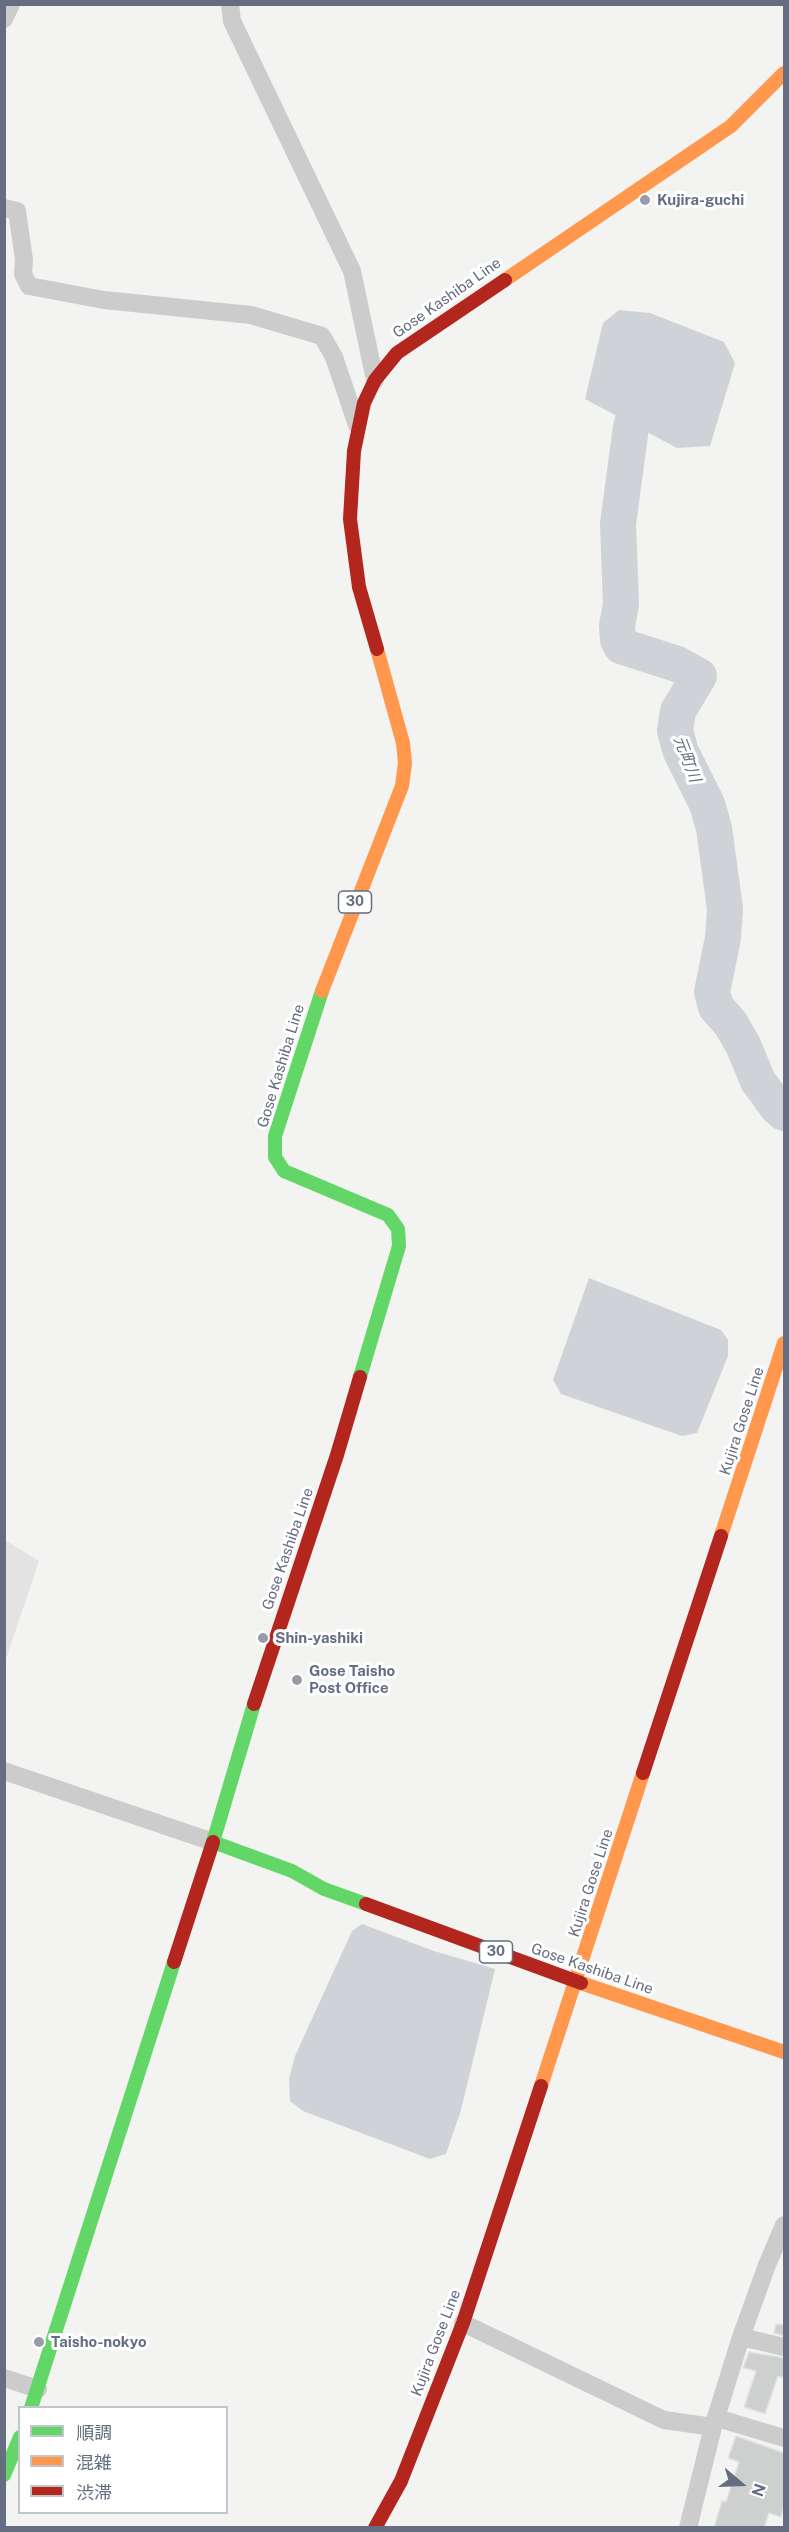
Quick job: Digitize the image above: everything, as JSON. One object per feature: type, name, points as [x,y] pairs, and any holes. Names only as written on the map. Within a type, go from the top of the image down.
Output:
[{"type":"main road","name":"Gose Kashiba Line","points":[[784,73],[755,104],[730,126],[397,353],[375,380],[364,403],[358,426],[350,519],[354,556],[359,587],[402,743],[405,763],[402,786],[321,993],[275,1136],[275,1157],[284,1171],[388,1215],[398,1229],[399,1246],[337,1455],[259,1686],[213,1842],[292,1871],[324,1889],[577,1982],[784,2052]]},
{"type":"main road","name":"Kujira Gose Line","points":[[375,2528],[401,2481],[463,2322],[577,1982],[784,1343]]},
{"type":"main road","points":[[32,2406],[213,1842]]},
{"type":"main road","points":[[4,2475],[18,2442]]},
{"type":"street","points":[[4,19],[11,4]]},
{"type":"street","points":[[230,4],[232,21],[352,271],[375,380]]},
{"type":"street","points":[[4,208],[17,211],[24,261],[23,274],[29,286],[104,300],[251,315],[322,336],[334,357],[358,426]]},
{"type":"street","points":[[4,1771],[213,1842]]},
{"type":"street","points":[[688,2528],[715,2422],[741,2337],[784,2226]]},
{"type":"street","points":[[463,2322],[664,2420],[715,2422],[784,2438]]},
{"type":"street","points":[[741,2337],[784,2347]]},
{"type":"street","points":[[4,2378],[38,2389]]},
{"type":"shaded area","points":[[619,310],[650,313],[724,342],[735,363],[710,446],[677,448],[585,399],[603,323]]},
{"type":"shaded area","points":[[589,1278],[721,1330],[728,1340],[728,1356],[697,1433],[682,1436],[561,1394],[553,1380]]},
{"type":"shaded area","points":[[5,1540],[39,1561],[5,1662]]},
{"type":"shaded area","points":[[362,1924],[434,1951],[495,1969],[461,2110],[446,2154],[430,2159],[303,2111],[290,2101],[289,2079],[295,2056],[352,1931]]},
{"type":"building","points":[[776,2324],[784,2325],[784,2336],[774,2333]]},
{"type":"building","points":[[749,2352],[784,2358],[784,2378],[778,2376],[765,2414],[744,2407],[756,2371],[743,2368]]},
{"type":"building","points":[[736,2436],[784,2453],[784,2506],[781,2517],[769,2513],[764,2528],[714,2528],[722,2501],[726,2502],[739,2462],[728,2458]]},
{"type":"waterway","name":"元町川","points":[[646,378],[631,427],[618,524],[621,604],[617,626],[618,640],[621,646],[677,664],[699,676],[678,711],[675,731],[681,752],[707,804],[714,828],[725,909],[723,938],[712,992],[716,1007],[731,1024],[743,1045],[758,1081],[784,1113]]},
{"type":"traffic: fast","points":[[322,991],[275,1136],[275,1157],[284,1171],[388,1215],[398,1229],[399,1246],[360,1377]]},
{"type":"traffic: fast","points":[[254,1704],[213,1842],[292,1871],[324,1889],[366,1904]]},
{"type":"traffic: fast","points":[[32,2406],[174,1962]]},
{"type":"traffic: fast","points":[[4,2475],[18,2442]]},
{"type":"traffic: slow","points":[[505,280],[731,126],[784,73]]},
{"type":"traffic: slow","points":[[322,991],[402,786],[405,763],[403,743],[377,649]]},
{"type":"traffic: slow","points":[[721,1536],[784,1343]]},
{"type":"traffic: slow","points":[[541,2086],[643,1773]]},
{"type":"traffic: slow","points":[[581,1983],[784,2052]]},
{"type":"traffic: jam","points":[[377,649],[359,587],[350,519],[354,451],[364,403],[375,380],[397,353],[505,280]]},
{"type":"traffic: jam","points":[[254,1704],[337,1455],[360,1377]]},
{"type":"traffic: jam","points":[[643,1773],[721,1536]]},
{"type":"traffic: jam","points":[[174,1962],[213,1842]]},
{"type":"traffic: jam","points":[[366,1904],[581,1983]]},
{"type":"traffic: jam","points":[[375,2528],[401,2481],[463,2323],[541,2086]]},
{"type":"place","name":"Kujira-guchi","points":[[645,200]]},
{"type":"place","name":"Shin-yashiki","points":[[263,1638]]},
{"type":"place","name":"Gose Taisho Post Office","points":[[297,1680]]},
{"type":"place","name":"Taisho-nokyo","points":[[39,2342]]}]
